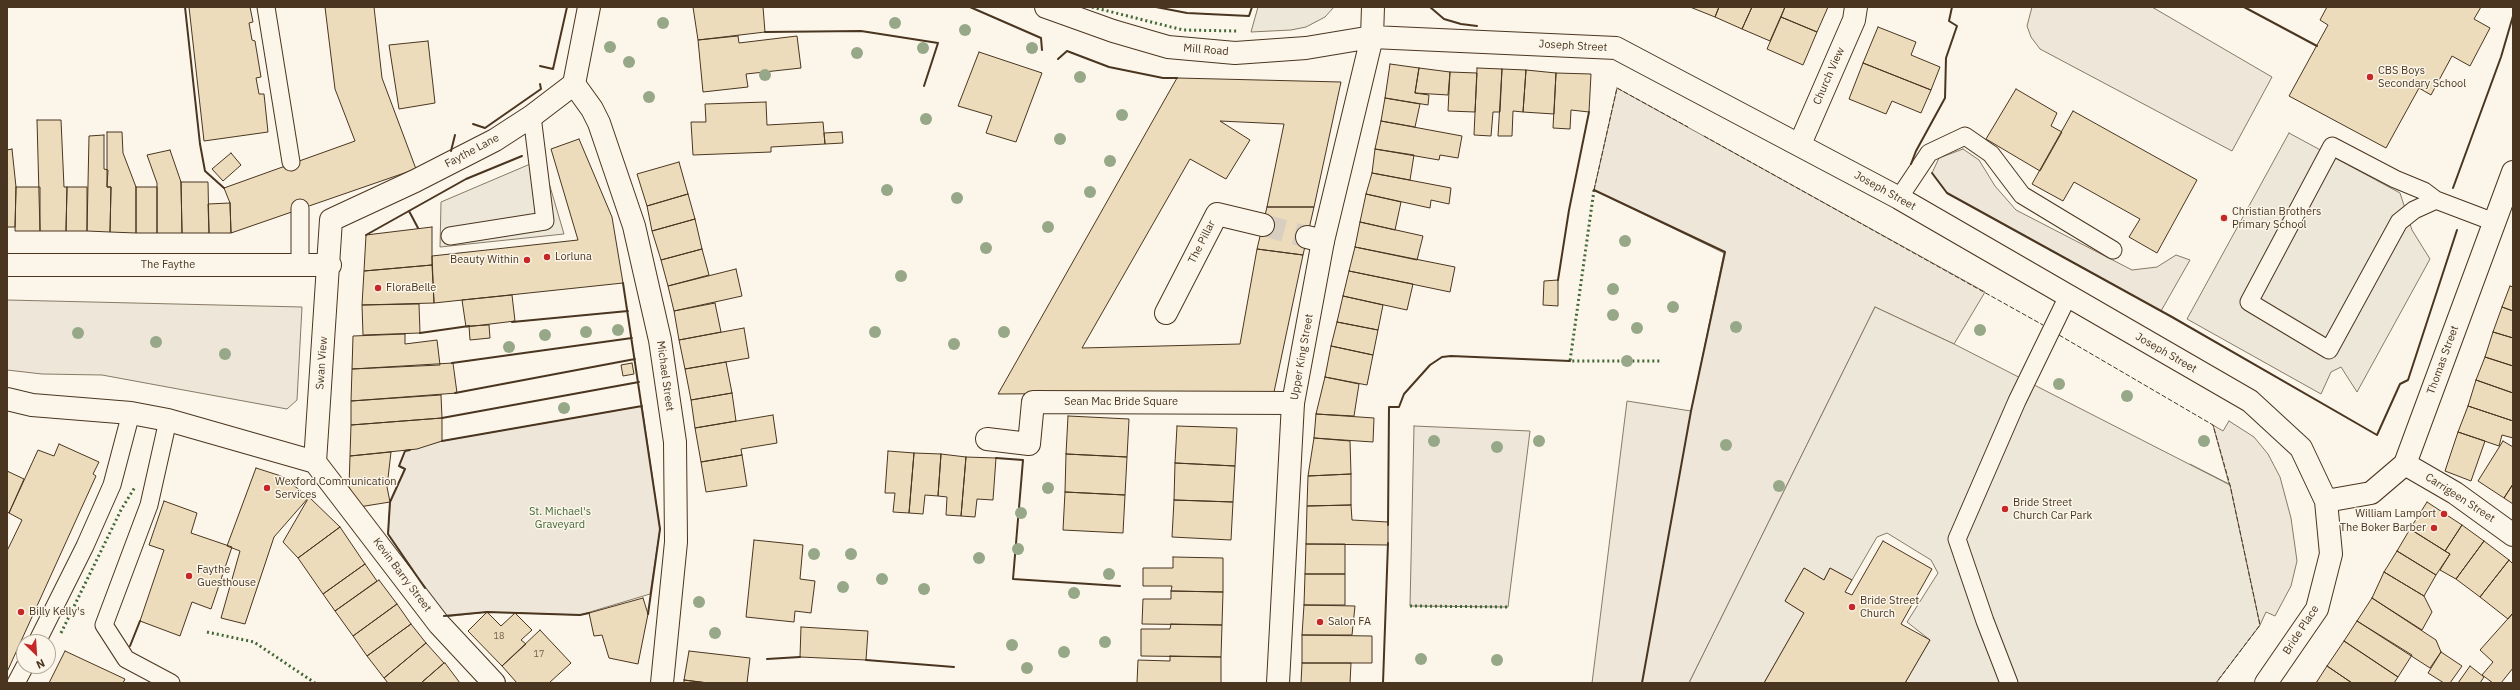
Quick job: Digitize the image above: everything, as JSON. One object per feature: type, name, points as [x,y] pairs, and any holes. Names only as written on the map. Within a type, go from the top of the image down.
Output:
[{"type":"main road","points":[[574,84],[589,7]]},
{"type":"main road","name":"Mill Road","points":[[1046,7],[1113,31],[1175,48],[1235,53],[1306,48],[1372,37]]},
{"type":"main road","name":"Upper King Street","points":[[1278,683],[1294,403],[1315,239],[1372,37],[1373,7]]},
{"type":"main road","name":"Church View","points":[[1800,144],[1854,20],[1856,7]]},
{"type":"main road","name":"Joseph Street","points":[[1372,37],[1616,48],[1800,144],[1899,198],[2250,401],[2301,448],[2326,501]]},
{"type":"main road","name":"Faythe Lane","points":[[330,265],[331,220],[416,181],[495,140],[532,116],[574,84]]},
{"type":"main road","name":"Michael Street","points":[[574,84],[592,109],[598,123],[634,226],[661,348],[675,442],[676,542],[662,683]]},
{"type":"main road","name":"Thomas Street","points":[[2326,501],[2371,493],[2405,464],[2513,172]]},
{"type":"main road","name":"The Pillar","points":[[1166,313],[1217,214],[1263,225]]},
{"type":"main road","name":"The Faythe","points":[[7,265],[330,265]]},
{"type":"main road","name":"Swan View","points":[[315,462],[330,265]]},
{"type":"main road","points":[[7,399],[32,405],[131,413],[168,420],[315,462]]},
{"type":"main road","name":"Sean Mac Bride Square","points":[[987,439],[1029,444],[1033,402],[1294,403]]},
{"type":"main road","name":"Kevin Barry Street","points":[[315,462],[439,624],[494,683]]},
{"type":"main road","name":"Carrigeen Street","points":[[2405,464],[2455,493],[2513,535]]},
{"type":"main road","name":"Bride Place","points":[[2266,683],[2317,609],[2331,554],[2326,501]]},
{"type":"lane","points":[[266,7],[291,162]]},
{"type":"lane","points":[[450,236],[545,221],[532,116]]},
{"type":"lane","points":[[1899,198],[1929,153],[1965,136],[1991,154],[2022,195],[2113,250]]},
{"type":"lane","points":[[2436,200],[2414,210],[2399,222],[2329,350],[2249,302],[2332,146],[2395,179],[2424,191],[2436,200],[2494,222]]},
{"type":"lane","points":[[300,208],[300,265]]},
{"type":"lane","points":[[2009,683],[1985,621],[1957,539],[2017,401],[2068,296]]},
{"type":"lane","points":[[41,634],[85,546],[112,485],[131,413]]},
{"type":"lane","points":[[168,420],[149,505],[104,625],[126,659],[171,683]]},
{"type":"green space","points":[[2032,7],[2152,7],[2272,77],[2232,151],[2040,49],[2031,37],[2027,26]]},
{"type":"green space","points":[[1617,88],[1985,292],[1954,344],[1875,307],[1689,683],[1592,683],[1627,401],[1691,411],[1724,253],[1594,190]]},
{"type":"green space","points":[[1963,149],[1979,160],[1995,186],[2016,210],[2132,270],[2157,267],[2176,255],[2190,260],[2161,311],[1947,193],[1932,173],[1939,158]]},
{"type":"green space","points":[[7,300],[302,307],[297,400],[287,409],[102,375],[42,374],[7,370]]},
{"type":"green space","name":"St. Michael's Graveyard","points":[[642,406],[660,529],[650,594],[580,615],[487,612],[444,617],[388,534],[390,502],[405,469],[399,466],[405,451],[442,441]]},
{"type":"green space","points":[[2229,421],[2254,437],[2268,454],[2280,477],[2291,518],[2297,561],[2291,586],[2275,616],[2266,612],[2260,625],[2216,683],[2190,464],[2229,484],[2213,425],[2223,431]]},
{"type":"green space","points":[[1414,426],[1530,431],[1508,607],[1410,606]]},
{"type":"shaded area","points":[[1258,7],[1334,7],[1325,17],[1306,27],[1291,30],[1251,32]]},
{"type":"shaded area","points":[[2289,133],[2400,193],[2412,230],[2430,259],[2357,392],[2341,367],[2331,372],[2321,394],[2187,319]]},
{"type":"shaded area","points":[[542,159],[564,234],[440,247],[441,202]]},
{"type":"shaded area","name":"Bride Street Church Car Park","points":[[1875,307],[1954,344],[2230,485],[2260,625],[2216,683],[1905,683],[1930,640],[1907,622],[1938,573],[1931,560],[1887,533],[1877,537],[1852,580],[1830,568],[1824,580],[1804,568],[1785,601],[1804,613],[1764,683],[1689,683]]},
{"type":"building","points":[[189,7],[250,7],[253,22],[249,23],[252,40],[255,41],[261,77],[256,78],[259,94],[264,94],[268,132],[204,141]]},
{"type":"building","points":[[325,7],[374,7],[382,78],[416,169],[231,233],[230,203],[224,188],[355,141],[335,89]]},
{"type":"building","points":[[693,7],[763,7],[765,32],[698,40]]},
{"type":"building","points":[[1690,7],[1719,7],[1715,17]]},
{"type":"building","points":[[1719,7],[1752,7],[1742,29],[1715,17]]},
{"type":"building","points":[[1752,7],[1785,7],[1770,41],[1742,29]]},
{"type":"building","points":[[1785,7],[1828,7],[1817,32],[1781,17]]},
{"type":"building","name":"CBS Boys Secondary School","points":[[2327,7],[2481,7],[2474,19],[2490,28],[2470,66],[2452,56],[2431,95],[2419,88],[2386,148],[2289,96],[2328,25],[2320,20]]},
{"type":"building","points":[[1781,17],[1817,32],[1803,65],[1767,49]]},
{"type":"building","points":[[1878,27],[1916,42],[1911,55],[1940,67],[1931,90],[1863,63]]},
{"type":"building","points":[[738,36],[739,43],[797,36],[801,68],[746,74],[748,87],[703,92],[698,40]]},
{"type":"building","points":[[428,41],[435,103],[399,109],[389,45]]},
{"type":"building","points":[[979,52],[1042,73],[1016,142],[986,133],[992,116],[958,106]]},
{"type":"building","points":[[1863,63],[1931,90],[1921,113],[1892,101],[1886,114],[1849,99]]},
{"type":"building","points":[[1390,64],[1419,68],[1415,93],[1429,95],[1428,105],[1385,98]]},
{"type":"building","points":[[1419,68],[1450,72],[1448,95],[1415,93]]},
{"type":"building","points":[[1477,68],[1502,69],[1500,112],[1493,112],[1491,136],[1474,135]]},
{"type":"building","points":[[1502,69],[1526,70],[1523,112],[1513,111],[1512,136],[1498,136]]},
{"type":"building","points":[[1526,70],[1556,73],[1554,114],[1523,112]]},
{"type":"building","points":[[1450,72],[1477,73],[1475,112],[1448,111]]},
{"type":"building","points":[[1556,73],[1591,74],[1589,112],[1571,110],[1570,129],[1553,128]]},
{"type":"building","points":[[1177,78],[1341,82],[1314,207],[1267,207],[1284,124],[1220,121],[1250,140],[1226,179],[1190,159],[1082,348],[1240,344],[1257,249],[1303,255],[1274,392],[998,394]]},
{"type":"building","points":[[2016,89],[2057,113],[2051,126],[2062,132],[2040,171],[1986,139]]},
{"type":"building","points":[[1385,98],[1420,104],[1415,127],[1381,121]]},
{"type":"building","points":[[766,102],[767,125],[823,122],[825,144],[771,147],[771,152],[693,155],[691,122],[706,122],[705,104]]},
{"type":"building","points":[[2073,111],[2197,180],[2157,253],[2129,237],[2140,219],[2074,182],[2063,201],[2032,184]]},
{"type":"building","points":[[37,120],[61,120],[64,187],[67,187],[66,231],[40,231]]},
{"type":"building","points":[[1381,121],[1462,136],[1458,158],[1440,155],[1439,160],[1375,149]]},
{"type":"building","points":[[107,132],[122,132],[123,153],[136,187],[136,233],[110,232],[111,187],[107,187]]},
{"type":"building","points":[[842,132],[843,143],[825,144],[824,133]]},
{"type":"building","points":[[104,135],[104,169],[108,170],[107,187],[111,187],[110,232],[87,231],[89,136]]},
{"type":"building","points":[[579,139],[612,217],[623,283],[434,303],[432,256],[578,240],[551,149]]},
{"type":"building","points":[[12,149],[16,187],[15,227],[7,227],[7,150]]},
{"type":"building","points":[[1375,149],[1414,155],[1410,180],[1372,173]]},
{"type":"building","points":[[170,150],[181,182],[182,233],[157,233],[157,183],[147,155]]},
{"type":"building","points":[[231,153],[241,165],[223,181],[212,169]]},
{"type":"building","points":[[679,162],[688,194],[647,206],[637,174]]},
{"type":"building","points":[[1372,173],[1451,188],[1449,204],[1431,200],[1430,208],[1366,194]]},
{"type":"building","points":[[181,182],[208,182],[209,233],[182,233]]},
{"type":"building","points":[[16,187],[40,187],[40,231],[15,231]]},
{"type":"building","points":[[67,187],[87,187],[87,231],[66,231]]},
{"type":"building","points":[[136,187],[157,187],[157,233],[136,233]]},
{"type":"building","points":[[688,194],[695,219],[652,231],[647,206]]},
{"type":"building","points":[[1366,194],[1401,202],[1395,230],[1360,222]]},
{"type":"building","points":[[230,203],[231,233],[209,233],[208,204]]},
{"type":"building","points":[[1267,207],[1314,207],[1303,255],[1257,249]]},
{"type":"building","points":[[695,219],[702,249],[661,260],[652,231]]},
{"type":"building","points":[[1360,222],[1423,236],[1417,260],[1355,247]]},
{"type":"building","points":[[432,227],[432,265],[364,271],[366,235]]},
{"type":"building","points":[[1355,247],[1455,267],[1450,292],[1349,271]]},
{"type":"building","points":[[702,249],[709,275],[668,286],[661,260]]},
{"type":"building","points":[[432,265],[434,303],[362,305],[364,271]]},
{"type":"building","points":[[736,269],[742,296],[674,311],[668,286]]},
{"type":"building","points":[[1349,271],[1413,284],[1407,310],[1343,296]]},
{"type":"building","points":[[1558,280],[1558,306],[1543,305],[1544,281]]},
{"type":"building","points":[[2510,286],[2513,287],[2513,311],[2502,307]]},
{"type":"building","points":[[512,295],[515,321],[466,327],[462,300]]},
{"type":"building","points":[[1343,296],[1383,305],[1378,330],[1337,322]]},
{"type":"building","points":[[715,303],[721,332],[679,340],[674,311]]},
{"type":"building","points":[[419,304],[420,333],[363,335],[362,305]]},
{"type":"building","points":[[2502,307],[2513,311],[2513,338],[2493,332]]},
{"type":"building","points":[[1337,322],[1378,330],[1373,355],[1331,346]]},
{"type":"building","points":[[489,325],[490,338],[470,340],[469,326]]},
{"type":"building","points":[[744,328],[749,358],[685,369],[679,340]]},
{"type":"building","points":[[2493,332],[2513,338],[2513,366],[2485,357]]},
{"type":"building","points":[[405,334],[405,344],[437,340],[440,365],[352,369],[353,336]]},
{"type":"building","points":[[1331,346],[1373,355],[1367,385],[1325,377]]},
{"type":"building","points":[[2485,357],[2513,366],[2513,393],[2476,380]]},
{"type":"building","points":[[726,362],[732,393],[691,400],[685,369]]},
{"type":"building","points":[[453,363],[457,393],[351,401],[352,369]]},
{"type":"building","points":[[632,363],[634,374],[623,376],[621,365]]},
{"type":"building","points":[[1325,377],[1359,384],[1354,416],[1316,414]]},
{"type":"building","points":[[2476,380],[2513,393],[2513,421],[2468,406]]},
{"type":"building","points":[[732,393],[736,421],[695,428],[691,400]]},
{"type":"building","points":[[441,395],[442,418],[351,425],[351,401]]},
{"type":"building","points":[[2468,406],[2513,421],[2513,438],[2502,435],[2499,446],[2458,432]]},
{"type":"building","points":[[1316,414],[1374,418],[1373,442],[1314,438]]},
{"type":"building","points":[[773,415],[777,443],[741,449],[742,455],[701,462],[695,428]]},
{"type":"building","points":[[1068,416],[1129,419],[1127,457],[1066,454]]},
{"type":"building","points":[[442,418],[442,441],[417,449],[350,456],[351,425]]},
{"type":"building","points":[[1177,426],[1237,428],[1235,466],[1175,463]]},
{"type":"building","points":[[2458,432],[2485,441],[2471,481],[2445,471]]},
{"type":"building","points":[[1314,438],[1350,441],[1351,474],[1308,476]]},
{"type":"building","points":[[2503,441],[2513,447],[2513,484],[2504,498],[2478,481]]},
{"type":"building","name":"Billy Kelly's","points":[[59,444],[99,462],[93,474],[96,476],[24,634],[16,634],[16,652],[7,672],[7,551],[22,520],[9,513],[38,450],[54,456]]},
{"type":"building","points":[[888,451],[914,453],[909,513],[893,512],[895,493],[885,493]]},
{"type":"building","points":[[391,452],[387,487],[390,502],[359,507],[349,487],[350,456]]},
{"type":"building","points":[[914,453],[941,454],[938,496],[925,495],[923,514],[909,513]]},
{"type":"building","points":[[941,454],[966,457],[961,516],[946,515],[947,497],[938,496]]},
{"type":"building","points":[[1066,454],[1127,457],[1125,495],[1065,492]]},
{"type":"building","points":[[742,455],[747,486],[706,492],[701,462]]},
{"type":"building","points":[[966,457],[996,458],[993,500],[977,499],[975,517],[961,516]]},
{"type":"building","points":[[1175,463],[1235,466],[1233,502],[1174,500]]},
{"type":"building","points":[[256,468],[281,476],[309,497],[274,537],[245,624],[221,618],[240,551],[227,546]]},
{"type":"building","points":[[7,471],[24,479],[9,513],[7,512]]},
{"type":"building","points":[[1351,474],[1351,505],[1307,506],[1308,476]]},
{"type":"building","points":[[2513,484],[2513,504],[2504,498]]},
{"type":"building","points":[[1065,492],[1125,495],[1123,533],[1063,530]]},
{"type":"building","points":[[309,497],[340,527],[298,558],[283,542]]},
{"type":"building","points":[[1174,500],[1233,502],[1231,540],[1172,537]]},
{"type":"building","name":"Faythe Guesthouse","points":[[164,501],[197,513],[191,533],[232,547],[211,609],[192,602],[180,636],[140,621],[164,550],[149,545]]},
{"type":"building","points":[[2427,502],[2462,525],[2445,551],[2410,529]]},
{"type":"building","points":[[1351,505],[1352,520],[1388,522],[1388,545],[1306,544],[1307,506]]},
{"type":"building","points":[[2462,525],[2484,541],[2456,579],[2440,570],[2450,554],[2445,551]]},
{"type":"building","points":[[340,527],[365,564],[323,594],[298,558]]},
{"type":"building","points":[[2410,529],[2450,554],[2436,575],[2397,551]]},
{"type":"building","points":[[754,540],[803,545],[800,579],[815,581],[811,613],[795,611],[794,622],[746,617]]},
{"type":"building","name":"Bride Street Church","points":[[1883,541],[1932,569],[1901,624],[1930,640],[1905,683],[1764,683],[1804,613],[1785,601],[1804,568],[1824,580],[1830,568],[1852,580],[1845,592],[1852,595]]},
{"type":"building","points":[[2484,541],[2509,560],[2480,597],[2456,579]]},
{"type":"building","points":[[1306,544],[1345,544],[1345,574],[1305,574]]},
{"type":"building","points":[[2397,551],[2436,575],[2424,596],[2384,572]]},
{"type":"building","points":[[1173,557],[1223,558],[1223,592],[1171,591],[1172,586],[1143,586],[1143,568],[1173,568]]},
{"type":"building","points":[[2509,560],[2513,564],[2513,613],[2508,619],[2480,597]]},
{"type":"building","points":[[365,564],[377,581],[335,611],[323,594]]},
{"type":"building","points":[[2384,572],[2424,596],[2432,612],[2422,630],[2372,598]]},
{"type":"building","points":[[1305,574],[1345,574],[1345,605],[1304,605]]},
{"type":"building","points":[[379,580],[397,604],[353,636],[335,611]]},
{"type":"building","points":[[1171,591],[1223,592],[1222,625],[1142,624],[1143,599],[1171,599]]},
{"type":"building","points":[[643,598],[648,614],[638,664],[609,658],[602,635],[594,636],[589,613]]},
{"type":"building","points":[[2372,598],[2436,640],[2441,652],[2430,668],[2357,621]]},
{"type":"building","points":[[397,604],[411,624],[367,656],[353,636]]},
{"type":"building","points":[[1304,605],[1355,606],[1352,635],[1302,635]]},
{"type":"building","points":[[487,612],[501,626],[515,613],[532,630],[521,640],[526,644],[502,666],[468,631]]},
{"type":"building","points":[[2513,613],[2513,668],[2501,683],[2493,683],[2482,675],[2493,662],[2480,650]]},
{"type":"building","points":[[2357,621],[2412,655],[2398,677],[2344,641]]},
{"type":"building","points":[[411,624],[426,643],[384,678],[367,656]]},
{"type":"building","points":[[1171,624],[1222,625],[1221,657],[1141,656],[1141,629],[1170,629]]},
{"type":"building","points":[[801,627],[868,631],[866,660],[800,657]]},
{"type":"building","points":[[540,630],[571,663],[549,683],[517,683],[502,666]]},
{"type":"building","points":[[1302,635],[1372,636],[1372,663],[1302,663]]},
{"type":"building","points":[[2344,641],[2398,677],[2394,683],[2352,683],[2327,666]]},
{"type":"building","points":[[426,643],[444,663],[421,683],[388,683],[384,678]]},
{"type":"building","points":[[65,651],[125,679],[123,683],[49,683],[54,674],[56,674],[56,669]]},
{"type":"building","points":[[689,651],[750,658],[747,683],[708,683],[684,680]]},
{"type":"building","points":[[2441,652],[2462,666],[2450,683],[2444,683],[2428,673]]},
{"type":"building","points":[[1170,656],[1221,657],[1221,683],[1137,683],[1138,660],[1170,661]]},
{"type":"building","points":[[444,663],[460,683],[421,683]]},
{"type":"building","points":[[1302,663],[1351,663],[1350,683],[1301,683]]},
{"type":"building","points":[[2327,666],[2352,683],[2316,683]]},
{"type":"building","points":[[2470,666],[2484,677],[2480,683],[2458,683]]},
{"type":"building","points":[[684,680],[708,683],[684,683]]},
{"type":"tunnel","points":[[1263,225],[1307,237]]},
{"type":"hedge","points":[[1092,7],[1183,30],[1237,31]]},
{"type":"hedge","points":[[1594,190],[1570,361],[1661,361]]},
{"type":"hedge","points":[[61,633],[121,510],[135,487]]},
{"type":"hedge","points":[[1410,606],[1508,607]]},
{"type":"hedge","points":[[207,632],[254,642],[315,683]]},
{"type":"fence","points":[[1594,190],[1617,88],[1688,127]]},
{"type":"fence","points":[[1704,136],[2043,325]]},
{"type":"fence","points":[[2059,335],[2213,425],[2230,485],[2260,625],[2216,683]]},
{"type":"wall","points":[[185,7],[200,144],[205,171],[224,188]]},
{"type":"wall","points":[[540,66],[553,69],[567,7]]},
{"type":"wall","points":[[970,7],[1041,38],[1042,50]]},
{"type":"wall","points":[[1156,7],[1187,13],[1249,16],[1252,7]]},
{"type":"wall","points":[[1430,7],[1444,19],[1461,24],[1477,26]]},
{"type":"wall","points":[[1911,164],[1916,151],[1945,98],[1946,58],[1957,26],[1949,21],[1952,7]]},
{"type":"wall","points":[[2244,7],[2317,46]]},
{"type":"wall","points":[[2453,188],[2501,57],[2513,16]]},
{"type":"wall","points":[[765,32],[861,31],[938,43],[924,86]]},
{"type":"wall","points":[[1058,59],[1067,51],[1109,67],[1163,78],[1177,78]]},
{"type":"wall","points":[[473,124],[485,128],[541,89],[540,84]]},
{"type":"wall","points":[[1558,280],[1569,210],[1589,112]]},
{"type":"wall","points":[[451,151],[455,135]]},
{"type":"wall","points":[[366,235],[466,179],[522,156]]},
{"type":"wall","points":[[1932,173],[1947,193],[2172,317],[2377,435],[2400,384],[2408,380],[2457,230]]},
{"type":"wall","points":[[1594,190],[1725,252],[1691,411],[1642,683]]},
{"type":"wall","points":[[409,211],[418,228]]},
{"type":"wall","points":[[623,283],[660,529],[648,614]]},
{"type":"wall","points":[[512,322],[628,311]]},
{"type":"wall","points":[[420,333],[469,326]]},
{"type":"wall","points":[[452,363],[632,338]]},
{"type":"wall","points":[[1388,525],[1389,407],[1399,407],[1404,394],[1430,365],[1442,357],[1451,356],[1570,361]]},
{"type":"wall","points":[[455,393],[635,359]]},
{"type":"wall","points":[[442,418],[639,382]]},
{"type":"wall","points":[[442,441],[642,406]]},
{"type":"wall","points":[[410,450],[405,451],[399,466],[405,469],[390,502],[388,534],[425,588]]},
{"type":"wall","points":[[996,458],[1023,460],[1013,579],[1120,586]]},
{"type":"wall","points":[[1383,683],[1388,543]]},
{"type":"wall","points":[[444,616],[487,612],[580,615],[589,613]]},
{"type":"wall","points":[[130,646],[140,621]]},
{"type":"wall","points":[[767,659],[800,657]]},
{"type":"wall","points":[[866,660],[954,667]]},
{"type":"place","name":"CBS Boys Secondary School","points":[[2370,77]]},
{"type":"place","name":"Christian Brothers Primary School","points":[[2224,218]]},
{"type":"place","name":"Lorluna","points":[[547,257]]},
{"type":"place","name":"Beauty Within","points":[[527,260]]},
{"type":"place","name":"FloraBelle","points":[[378,288]]},
{"type":"place","name":"Wexford Communication Services","points":[[267,488]]},
{"type":"place","name":"Bride Street Church Car Park","points":[[2005,509]]},
{"type":"place","name":"William Lamport","points":[[2444,514]]},
{"type":"place","name":"The Boker Barber","points":[[2434,528]]},
{"type":"place","name":"Faythe Guesthouse","points":[[189,576]]},
{"type":"place","name":"Bride Street Church","points":[[1852,607]]},
{"type":"place","name":"Billy Kelly's","points":[[21,612]]},
{"type":"place","name":"Salon FA","points":[[1320,622]]}]
